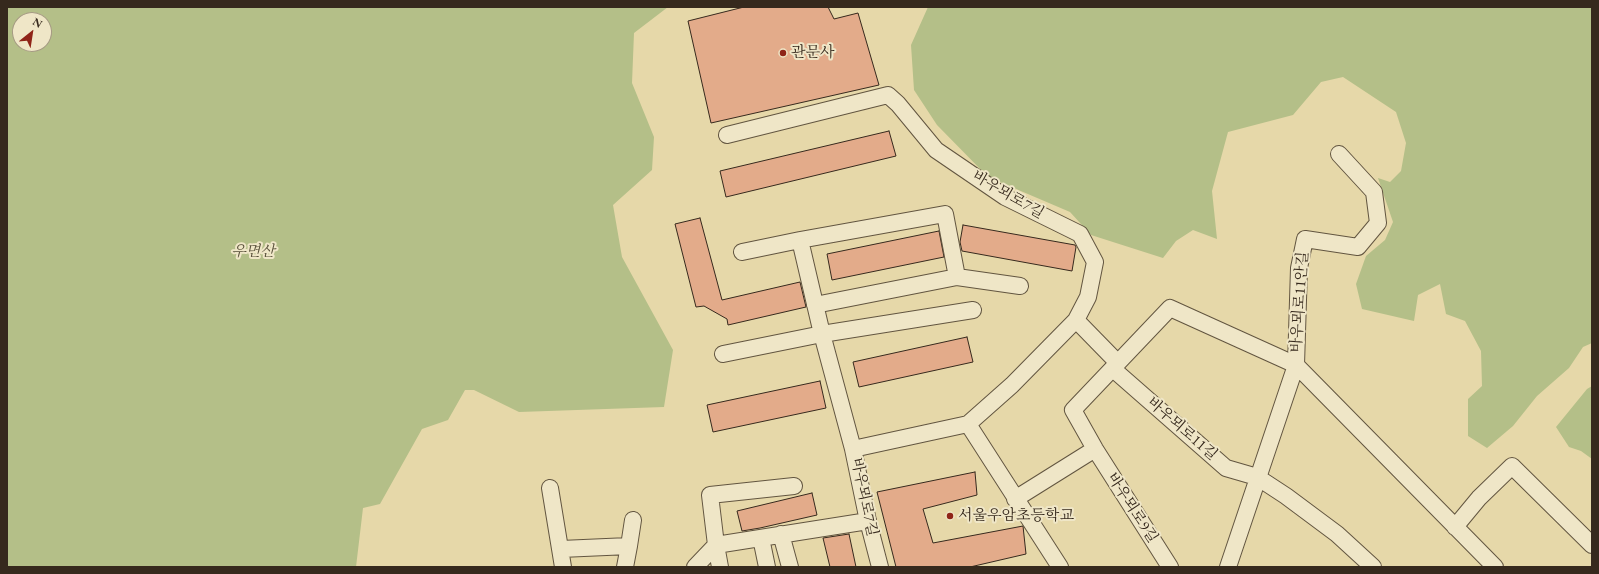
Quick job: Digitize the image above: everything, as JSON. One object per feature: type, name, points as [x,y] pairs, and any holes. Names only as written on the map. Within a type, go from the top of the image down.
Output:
[{"type":"street","name":"바우뫼로7길","points":[[727,135],[888,95],[898,104],[936,150],[1005,197],[1080,234],[1095,262],[1088,297],[1076,320],[1012,385],[968,424],[853,449],[868,521],[880,567]]},
{"type":"street","name":"바우뫼로11안길","points":[[1296,365],[1299,268],[1305,240],[1358,247],[1378,223],[1374,192],[1339,154]]},
{"type":"street","points":[[742,252],[945,214],[957,277]]},
{"type":"street","points":[[800,240],[822,334],[853,449]]},
{"type":"street","points":[[815,305],[957,277],[1020,286]]},
{"type":"street","name":"바우뫼로11안길","points":[[1116,366],[1170,308],[1296,365],[1495,567]]},
{"type":"street","points":[[723,354],[822,334],[973,310]]},
{"type":"street","name":"바우뫼로11길","points":[[1076,320],[1116,366],[1226,468],[1257,477],[1286,496],[1337,534],[1373,567]]},
{"type":"street","points":[[1228,567],[1257,477],[1296,365]]},
{"type":"street","name":"바우뫼로9길","points":[[1116,366],[1073,410],[1095,449],[1170,567]]},
{"type":"street","points":[[968,424],[1060,567]]},
{"type":"street","points":[[1015,499],[1095,449]]},
{"type":"street","points":[[1455,527],[1479,498],[1512,466],[1592,545]]},
{"type":"street","points":[[720,567],[710,494],[794,486]]},
{"type":"street","points":[[550,488],[563,567]]},
{"type":"street","points":[[625,567],[633,520]]},
{"type":"street","points":[[695,567],[716,545],[868,521]]},
{"type":"street","points":[[781,534],[790,567]]},
{"type":"street","points":[[761,538],[767,567]]},
{"type":"street","points":[[561,549],[628,546]]},
{"type":"green space","name":"우면산","points":[[7,7],[668,7],[634,33],[632,83],[654,137],[652,170],[613,205],[622,257],[673,350],[664,407],[519,412],[474,390],[465,390],[448,420],[422,429],[380,504],[363,508],[356,567],[7,567]]},
{"type":"green space","points":[[928,7],[1592,7],[1592,343],[1583,347],[1569,368],[1537,396],[1513,426],[1487,448],[1468,436],[1468,399],[1482,386],[1481,351],[1465,321],[1446,314],[1440,284],[1418,295],[1414,321],[1362,309],[1356,284],[1366,256],[1385,240],[1393,222],[1378,178],[1390,182],[1401,171],[1406,143],[1396,112],[1343,77],[1321,82],[1293,115],[1228,132],[1212,191],[1217,239],[1193,230],[1176,241],[1163,258],[1091,235],[1070,212],[988,177],[937,125],[914,90],[911,45]]},
{"type":"green space","points":[[1592,386],[1592,459],[1581,451],[1569,447],[1556,427],[1587,389]]},
{"type":"building","name":"관문사","points":[[744,7],[828,7],[834,19],[858,13],[879,85],[711,123],[688,21]]},
{"type":"building","points":[[889,131],[896,156],[726,197],[720,171]]},
{"type":"building","points":[[700,218],[722,300],[800,282],[806,307],[728,325],[727,319],[704,306],[696,307],[675,224]]},
{"type":"building","points":[[963,225],[1075,245],[1076,247],[1072,271],[962,251],[960,242]]},
{"type":"building","points":[[939,231],[944,257],[832,280],[827,254]]},
{"type":"building","points":[[967,337],[973,362],[859,387],[853,362]]},
{"type":"building","points":[[820,381],[826,408],[713,432],[707,405]]},
{"type":"building","name":"서울우암초등학교","points":[[975,472],[977,495],[923,509],[933,543],[1023,526],[1026,554],[970,567],[896,567],[877,492]]},
{"type":"building","points":[[812,493],[817,515],[742,531],[737,511]]},
{"type":"building","points":[[849,534],[856,567],[830,567],[823,538]]},
{"type":"place","name":"관문사","points":[[783,53]]},
{"type":"place","name":"서울우암초등학교","points":[[950,516]]}]
